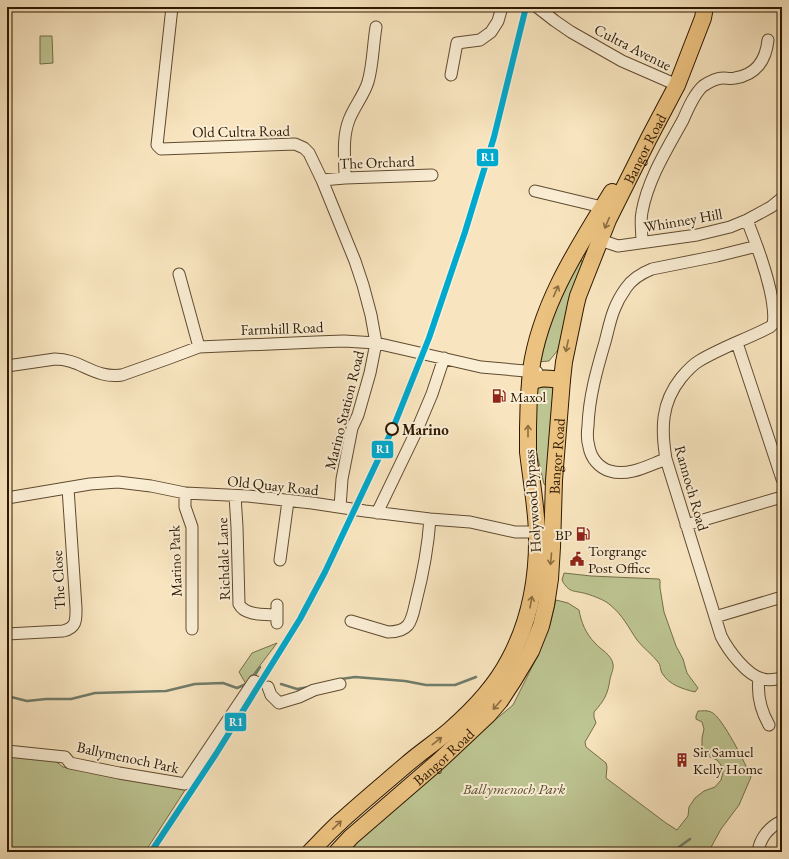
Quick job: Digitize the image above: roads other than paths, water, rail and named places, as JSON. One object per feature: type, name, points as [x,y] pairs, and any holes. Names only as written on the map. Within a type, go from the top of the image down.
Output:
[{"type":"highway","name":"Bangor Road","points":[[337,852],[351,837],[439,761],[488,715],[500,701],[507,677],[531,651],[541,626],[550,579],[555,491],[554,480],[562,377],[578,296],[595,235],[608,220],[677,85],[705,7]]},
{"type":"highway","name":"Holywood Bypass","points":[[310,852],[367,798],[409,762],[449,731],[484,696],[507,677],[508,662],[520,640],[529,609],[536,566],[537,532],[533,481],[528,450],[528,415],[535,348],[545,316],[576,252],[595,235],[602,207],[622,175],[649,138]]},
{"type":"highway","points":[[531,377],[536,379],[562,377]]},
{"type":"street","name":"Old Cultra Road","points":[[172,7],[157,145],[161,149],[295,144],[304,148],[309,153],[322,180],[355,261],[371,315],[376,343]]},
{"type":"street","points":[[451,75],[457,43],[480,40],[491,32],[498,21],[502,7]]},
{"type":"street","name":"Cultra Avenue","points":[[538,8],[571,32],[622,61],[677,85]]},
{"type":"street","points":[[345,178],[346,128],[367,84],[370,73],[376,28]]},
{"type":"street","points":[[642,242],[642,213],[651,182],[696,95],[703,86],[713,80],[738,78],[752,71],[764,58],[768,40]]},
{"type":"street","name":"The Orchard","points":[[322,180],[432,175]]},
{"type":"street","points":[[535,191],[602,207]]},
{"type":"street","name":"Whinney Hill","points":[[595,235],[618,246],[697,234],[730,227],[747,220],[771,207],[782,198]]},
{"type":"street","points":[[747,220],[770,287],[773,305],[778,320]]},
{"type":"street","points":[[666,459],[631,471],[609,471],[595,461],[588,446],[591,397],[601,355],[615,308],[631,281],[647,271],[757,246]]},
{"type":"street","points":[[179,274],[199,347]]},
{"type":"street","name":"Rannoch Road","points":[[758,678],[741,664],[728,648],[721,636],[666,459],[663,436],[664,416],[665,407],[673,390],[684,374],[698,362],[770,327],[778,320]]},
{"type":"street","name":"Farmhill Road","points":[[7,366],[61,359],[71,361],[98,374],[116,376],[167,360],[199,347],[344,341],[376,343],[531,377]]},
{"type":"street","name":"Marino Station Road","points":[[344,508],[342,479],[352,428],[358,415],[370,373],[376,343]]},
{"type":"street","points":[[737,343],[782,479]]},
{"type":"street","points":[[374,512],[416,432],[430,401],[439,357]]},
{"type":"street","name":"Old Quay Road","points":[[7,498],[90,484],[118,482],[151,486],[185,493],[248,496],[312,503],[430,519],[470,522],[515,532],[537,532]]},
{"type":"street","name":"The Close","points":[[7,634],[63,631],[71,628],[75,623],[76,608],[68,488]]},
{"type":"street","name":"Marino Park","points":[[185,493],[185,507],[192,527],[192,630]]},
{"type":"street","name":"Richdale Lane","points":[[235,496],[237,513],[239,604],[242,609],[247,612],[277,614]]},
{"type":"street","points":[[686,525],[782,497]]},
{"type":"street","points":[[280,560],[288,501]]},
{"type":"street","points":[[351,621],[392,632],[403,629],[409,623],[420,586],[428,543],[430,519]]},
{"type":"street","points":[[715,617],[782,597]]},
{"type":"street","points":[[769,725],[764,717],[759,695],[758,678],[768,680],[782,678]]},
{"type":"street","name":"Ballymenoch Park","points":[[7,751],[55,756],[65,758],[70,763],[186,784],[254,681],[264,685],[278,703],[299,697],[314,690],[340,684]]},
{"type":"street","points":[[758,852],[760,844],[766,833],[774,825],[782,821]]},
{"type":"waterway","points":[[253,678],[260,667]]},
{"type":"waterway","points":[[341,679],[355,677],[405,681],[426,685],[455,685],[476,677]]},
{"type":"waterway","points":[[7,696],[27,701],[71,699],[95,693],[166,691],[195,684],[223,683],[237,688],[247,683]]},
{"type":"waterway","points":[[281,684],[297,689],[309,687]]},
{"type":"waterway","points":[[7,685],[7,693]]},
{"type":"waterway","points":[[672,852],[690,839]]},
{"type":"place","name":"Maxol","points":[[499,396]]},
{"type":"place","name":"Marino","points":[[392,429]]},
{"type":"place","name":"BP","points":[[583,534]]},
{"type":"place","name":"Torgrange Post Office","points":[[577,559]]},
{"type":"place","name":"Sir Samuel Kelly Home","points":[[682,760]]}]
